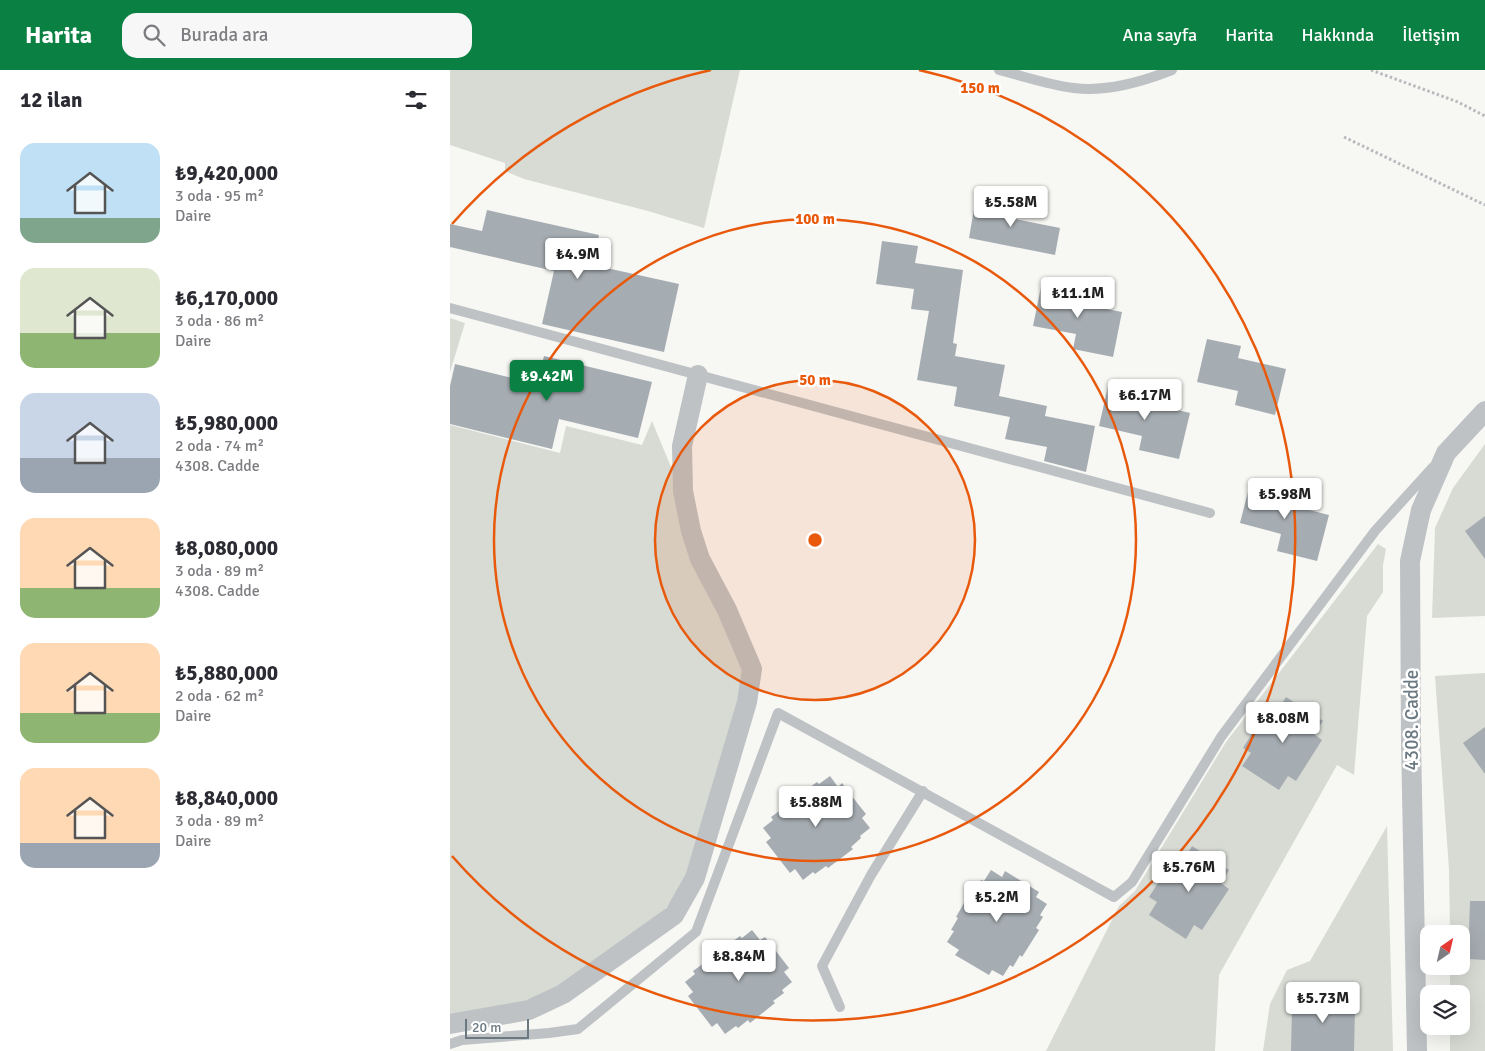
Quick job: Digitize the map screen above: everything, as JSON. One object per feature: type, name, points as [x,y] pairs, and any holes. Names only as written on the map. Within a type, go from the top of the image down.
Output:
[{"type":"street","points":[[450,1024],[529,1010],[563,994],[674,915],[695,878],[747,702],[752,669],[728,610],[700,559],[691,531],[683,491],[682,446],[698,375]]},
{"type":"street","name":"4308. Cadde","points":[[1417,1051],[1411,750],[1410,561],[1421,510],[1446,453],[1483,416]]},
{"type":"lane","points":[[998,70],[1073,88],[1090,89],[1110,88],[1147,80],[1172,70]]},
{"type":"lane","points":[[450,308],[1210,513]]},
{"type":"lane","points":[[450,1044],[462,1040],[549,1033],[578,1028],[696,932],[778,713],[1114,897],[1132,882],[1227,729],[1375,531],[1446,453]]},
{"type":"lane","points":[[840,1007],[822,966],[871,875],[922,791]]},
{"type":"path","points":[[1371,70],[1458,102],[1485,116]]},
{"type":"path","points":[[1344,137],[1485,205]]},
{"type":"shaded area","points":[[450,70],[740,70],[704,228],[648,211],[524,179],[505,171],[505,163],[450,145]]},
{"type":"shaded area","points":[[450,318],[465,323],[450,372]]},
{"type":"shaded area","points":[[652,421],[676,479],[746,672],[695,857],[680,889],[657,920],[563,988],[525,1003],[450,1019],[450,425],[560,453],[566,426],[642,445]]},
{"type":"shaded area","points":[[1485,444],[1485,616],[1432,618],[1435,528],[1453,488]]},
{"type":"shaded area","points":[[1378,544],[1386,549],[1383,565],[1383,592],[1367,616],[1354,775],[1337,765],[1219,975],[1215,1051],[1046,1051],[1119,906],[1135,891],[1226,742]]},
{"type":"shaded area","points":[[1485,673],[1485,1051],[1450,1051],[1450,1035],[1470,1035],[1470,985],[1450,985],[1450,975],[1470,975],[1470,925],[1450,925],[1449,869],[1435,676]]},
{"type":"shaded area","points":[[1387,826],[1393,1051],[1263,1051],[1270,1004],[1287,970],[1310,961]]},
{"type":"building","points":[[976,197],[1012,204],[1010,218],[1060,228],[1055,255],[969,238]]},
{"type":"building","points":[[487,210],[599,235],[593,265],[679,284],[664,352],[542,324],[554,271],[450,247],[450,224],[482,231]]},
{"type":"building","points":[[882,241],[918,246],[915,263],[963,270],[953,343],[957,344],[955,356],[1005,365],[999,396],[1047,406],[1045,416],[1095,426],[1086,472],[1044,461],[1047,447],[1005,439],[1010,417],[954,406],[957,387],[917,380],[929,311],[911,309],[914,289],[876,284]]},
{"type":"building","points":[[1042,282],[1079,287],[1076,303],[1122,312],[1113,357],[1073,349],[1076,334],[1033,326]]},
{"type":"building","points":[[1207,339],[1241,346],[1238,358],[1286,369],[1275,415],[1235,405],[1238,391],[1197,382]]},
{"type":"building","points":[[544,356],[652,382],[638,438],[559,419],[552,449],[450,424],[450,386],[455,364],[537,384]]},
{"type":"building","points":[[1109,382],[1143,390],[1140,401],[1190,413],[1179,459],[1139,450],[1142,436],[1099,426]]},
{"type":"building","points":[[1251,480],[1289,489],[1285,504],[1329,515],[1317,561],[1277,551],[1281,534],[1240,523]]},
{"type":"building","points":[[1485,516],[1485,559],[1465,531]]},
{"type":"building","points":[[1286,697],[1323,721],[1314,734],[1322,740],[1296,781],[1288,776],[1279,790],[1242,766],[1251,753],[1243,748],[1269,706],[1277,711]]},
{"type":"building","points":[[1485,727],[1485,774],[1463,743]]},
{"type":"building","points":[[830,776],[838,787],[842,783],[866,814],[862,818],[870,828],[851,847],[853,849],[828,868],[826,866],[815,874],[813,872],[803,880],[795,869],[790,873],[766,842],[771,838],[763,828],[773,820],[771,817],[782,809],[780,807],[805,787],[806,790]]},
{"type":"building","points":[[1192,846],[1229,870],[1221,883],[1229,889],[1202,930],[1194,925],[1186,939],[1149,915],[1157,902],[1149,897],[1176,855],[1184,860]]},
{"type":"building","points":[[991,870],[1002,877],[1005,871],[1039,892],[1036,897],[1047,904],[1040,915],[1043,917],[1036,928],[1039,930],[1022,957],[1020,955],[1013,967],[1010,965],[1003,976],[992,970],[989,975],[955,955],[959,950],[947,942],[954,931],[951,930],[958,918],[956,917],[972,889],[974,891]]},
{"type":"building","points":[[1470,901],[1485,901],[1485,960],[1470,959]]},
{"type":"building","points":[[752,930],[760,940],[765,937],[789,968],[784,972],[792,982],[782,990],[784,993],[773,1001],[775,1003],[750,1023],[748,1020],[738,1028],[736,1026],[725,1034],[717,1023],[712,1027],[688,996],[693,992],[685,982],[695,974],[693,971],[704,963],[702,961],[727,941],[729,944],[740,936],[742,938]]},
{"type":"building","points":[[1302,993],[1346,995],[1346,1011],[1355,1011],[1354,1051],[1291,1051],[1292,1008],[1302,1009]]}]
